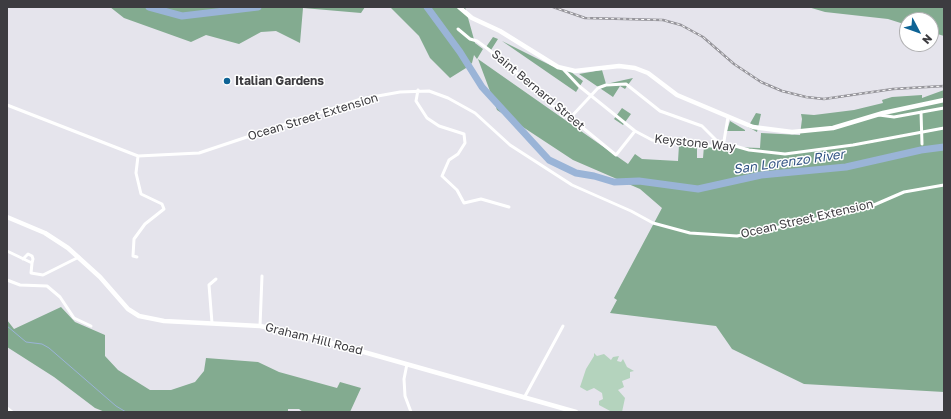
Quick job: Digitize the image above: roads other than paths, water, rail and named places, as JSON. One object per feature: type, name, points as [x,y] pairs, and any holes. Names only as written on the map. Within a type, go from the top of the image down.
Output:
[{"type":"main road","points":[[459,7],[472,18],[500,31],[564,70],[582,71],[619,66],[635,68],[648,73],[677,95],[752,127],[792,132],[833,128],[877,115],[944,100]]},
{"type":"main road","name":"Graham Hill Road","points":[[7,217],[45,234],[79,257],[128,309],[139,316],[164,321],[260,326],[300,334],[576,412]]},
{"type":"street","name":"Saint Bernard Street","points":[[458,29],[470,39],[477,41],[488,49],[536,89],[551,105],[571,117],[616,155],[635,131]]},
{"type":"street","name":"Keystone Way","points":[[564,70],[579,86],[635,131],[652,140],[723,147],[735,146],[749,150],[785,154],[920,134],[944,128]]},
{"type":"street","points":[[571,117],[598,88],[606,85],[626,84],[660,111],[702,126],[723,147]]},
{"type":"street","points":[[418,90],[416,101],[427,118],[439,126],[464,134],[465,143],[458,154],[449,160],[442,176],[457,190],[464,203],[481,199],[509,207]]},
{"type":"street","name":"Ocean Street Extension","points":[[7,105],[138,156],[199,153],[361,99],[418,90],[428,91],[448,98],[475,113],[510,145],[572,185],[631,211],[653,223],[690,233],[737,236],[867,208],[904,192],[944,185]]},
{"type":"street","points":[[877,115],[894,117],[944,108]]},
{"type":"street","points":[[921,112],[920,134],[922,144]]},
{"type":"street","points":[[723,147],[728,117]]},
{"type":"street","points":[[137,257],[133,256],[134,239],[146,224],[164,209],[162,204],[141,194],[137,180],[138,156]]},
{"type":"street","points":[[7,250],[32,263]]},
{"type":"street","points":[[23,259],[28,254],[32,256],[31,273],[43,275],[79,257]]},
{"type":"street","points":[[260,326],[262,276]]},
{"type":"street","points":[[212,323],[209,285],[216,279]]},
{"type":"street","points":[[7,280],[20,284],[47,286],[60,297],[74,318],[91,326]]},
{"type":"street","points":[[524,398],[563,326]]},
{"type":"street","points":[[407,364],[404,380],[405,396],[411,411],[415,412]]},
{"type":"street","points":[[7,408],[12,412]]},
{"type":"waterway","name":"San Lorenzo River","points":[[149,7],[182,16],[258,7]]},
{"type":"waterway","name":"San Lorenzo River","points":[[427,7],[460,52],[482,87],[549,160],[576,173],[594,176],[614,182],[639,181],[698,189],[761,175],[846,167],[921,150],[944,147]]},
{"type":"waterway","points":[[7,326],[26,342],[42,344],[49,348],[116,406],[126,412]]},
{"type":"railway","points":[[553,7],[585,18],[663,20],[681,25],[703,37],[734,64],[761,82],[782,91],[806,97],[824,99],[893,89],[944,86]]},
{"type":"place","name":"Italian Gardens","points":[[227,81]]}]
